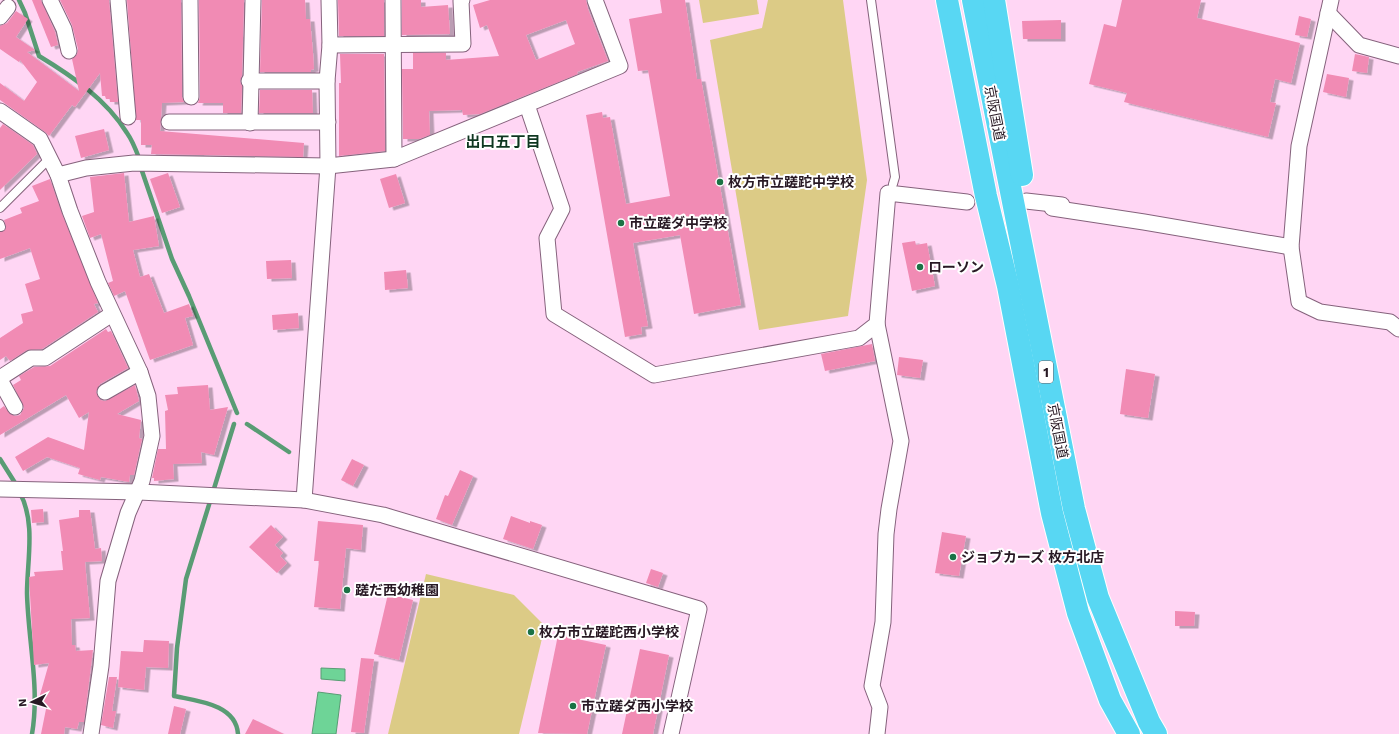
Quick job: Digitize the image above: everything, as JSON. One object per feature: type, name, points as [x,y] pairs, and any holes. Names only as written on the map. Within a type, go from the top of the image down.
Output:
[{"type":"highway","name":"京阪国道","points":[[947,0],[977,199],[1008,286],[1054,521],[1078,613],[1110,700],[1129,734]]},
{"type":"highway","name":"京阪国道","points":[[973,0],[1074,509],[1098,598],[1149,722],[1156,734]]},
{"type":"highway","points":[[994,0],[1026,201],[1028,280]]},
{"type":"street","points":[[50,0],[64,28],[69,51]]},
{"type":"street","points":[[118,0],[128,117]]},
{"type":"street","points":[[190,0],[191,97]]},
{"type":"street","points":[[250,123],[253,0]]},
{"type":"street","points":[[304,500],[328,166],[327,81],[330,45],[329,0]]},
{"type":"street","points":[[393,0],[394,159]]},
{"type":"street","points":[[330,45],[464,44],[462,0]]},
{"type":"street","points":[[58,175],[86,168],[134,163],[328,166],[394,159],[620,66],[595,0]]},
{"type":"street","points":[[1330,7],[1359,45],[1399,56]]},
{"type":"street","points":[[1330,7],[1299,146],[1291,247],[1299,302],[1320,312],[1390,322],[1399,329]]},
{"type":"street","points":[[250,81],[327,81]]},
{"type":"street","points":[[527,105],[562,209],[547,238],[554,314],[654,374],[859,338],[877,324]]},
{"type":"street","points":[[0,111],[40,140],[50,158],[112,314],[140,372],[148,396],[152,436],[139,492],[128,513],[108,581],[101,666],[91,734]]},
{"type":"street","points":[[169,122],[328,122]]},
{"type":"street","points":[[890,188],[977,199]]},
{"type":"street","points":[[890,188],[977,199]]},
{"type":"street","points":[[877,734],[880,707],[872,686],[883,622],[888,515],[901,441],[877,324],[890,188]]},
{"type":"street","points":[[1026,201],[1132,213],[1144,222]]},
{"type":"street","points":[[1052,208],[1291,247]]},
{"type":"street","points":[[15,407],[0,379],[31,358],[45,358],[112,314]]},
{"type":"street","points":[[105,392],[140,372]]},
{"type":"street","points":[[12,489],[139,492],[304,500],[383,515],[699,609],[671,734]]},
{"type":"lane","points":[[871,0],[895,177],[890,188]]},
{"type":"lane","points":[[0,208],[50,158]]},
{"type":"shaded area","points":[[699,0],[757,0],[759,14],[703,23]]},
{"type":"shaded area","points":[[768,0],[843,0],[867,180],[848,316],[759,330],[710,40],[762,28]]},
{"type":"shaded area","points":[[426,574],[514,595],[545,626],[519,734],[388,734]]},
{"type":"shaded area","points":[[321,668],[345,669],[345,681],[321,679]]},
{"type":"shaded area","points":[[318,692],[341,695],[336,734],[312,734]]},
{"type":"building","points":[[32,0],[41,0],[55,32],[58,45],[51,47]]},
{"type":"building","points":[[60,0],[109,0],[118,102],[110,102],[110,99],[106,99],[105,96],[102,96],[100,73],[75,107],[72,105],[49,136],[0,100],[0,83],[24,101],[37,82],[20,60],[19,62],[0,49],[0,26],[7,23],[16,11],[28,19],[16,37],[35,50],[27,52],[79,91],[72,59],[77,54],[78,49],[72,25]]},
{"type":"building","points":[[127,0],[181,0],[182,97],[184,102],[162,103],[160,131],[304,143],[303,157],[151,154],[152,145],[141,145],[141,120],[136,120]]},
{"type":"building","points":[[199,0],[244,0],[242,75],[240,81],[242,86],[241,113],[223,113],[223,103],[198,103],[200,97]]},
{"type":"building","points":[[262,0],[305,0],[306,19],[310,19],[313,53],[314,69],[311,70],[311,72],[260,72]]},
{"type":"building","points":[[338,0],[384,0],[384,36],[339,36]]},
{"type":"building","points":[[402,0],[421,0],[421,7],[448,5],[450,34],[402,35]]},
{"type":"building","points":[[490,0],[586,0],[608,61],[577,72],[578,74],[480,114],[463,115],[462,110],[429,111],[430,135],[419,139],[403,139],[402,69],[413,69],[413,53],[446,53],[446,60],[499,56],[487,25],[480,28],[473,5]],"holes":[[[566,20],[575,44],[536,60],[526,35]]]},
{"type":"building","points":[[660,0],[685,0],[697,79],[701,79],[741,305],[694,314],[680,235],[633,243],[648,326],[641,327],[642,334],[625,337],[586,115],[602,112],[603,118],[610,117],[626,204],[670,196],[648,70],[638,71],[629,19],[662,13]]},
{"type":"building","points":[[1122,0],[1201,0],[1197,18],[1300,43],[1291,83],[1275,79],[1270,102],[1276,103],[1268,137],[1124,102],[1127,93],[1089,84],[1104,24],[1116,27]]},
{"type":"building","points":[[1299,16],[1311,19],[1307,37],[1295,35]]},
{"type":"building","points":[[1061,20],[1061,39],[1023,39],[1022,21]]},
{"type":"building","points":[[340,54],[384,54],[385,151],[339,156],[339,83],[341,83]]},
{"type":"building","points":[[1355,54],[1369,57],[1367,73],[1352,71]]},
{"type":"building","points":[[1327,74],[1349,78],[1346,97],[1323,92]]},
{"type":"building","points":[[260,90],[312,90],[313,113],[259,113]]},
{"type":"building","points":[[3,124],[33,145],[37,154],[0,190],[0,128]]},
{"type":"building","points":[[104,129],[109,150],[81,158],[75,136]]},
{"type":"building","points":[[124,173],[129,222],[154,216],[159,246],[133,250],[140,277],[149,274],[164,313],[189,304],[193,316],[185,318],[193,345],[150,360],[125,291],[114,296],[108,283],[113,281],[101,234],[90,238],[82,216],[94,212],[90,177]]},
{"type":"building","points":[[168,173],[180,207],[162,213],[150,179]]},
{"type":"building","points":[[396,174],[405,203],[389,208],[380,179]]},
{"type":"building","points":[[50,179],[62,214],[98,303],[94,304],[98,312],[42,349],[27,350],[10,361],[6,356],[0,360],[0,338],[23,323],[21,314],[33,311],[25,284],[40,279],[30,248],[0,259],[0,232],[6,228],[4,220],[22,213],[20,208],[39,201],[32,186]]},
{"type":"building","points":[[915,241],[916,245],[927,243],[935,286],[912,291],[902,243]]},
{"type":"building","points":[[291,260],[292,278],[267,279],[266,261]]},
{"type":"building","points":[[406,270],[408,288],[385,290],[384,272]]},
{"type":"building","points":[[298,313],[299,328],[273,330],[272,315]]},
{"type":"building","points":[[106,329],[108,332],[111,331],[128,368],[100,384],[96,392],[100,400],[105,401],[135,385],[139,401],[117,414],[141,420],[139,438],[142,439],[134,475],[130,475],[129,482],[101,477],[100,480],[78,474],[80,468],[47,457],[23,471],[15,457],[48,437],[84,450],[89,412],[79,418],[66,395],[0,435],[0,409],[4,406],[10,414],[15,416],[20,415],[24,408],[13,385],[21,380],[19,376],[34,367],[50,366]]},
{"type":"building","points":[[872,344],[875,361],[825,371],[821,354]]},
{"type":"building","points":[[899,357],[923,360],[920,378],[897,375]]},
{"type":"building","points":[[1126,369],[1155,374],[1148,418],[1120,414]]},
{"type":"building","points":[[208,385],[210,410],[228,407],[214,455],[201,452],[202,463],[173,464],[174,479],[154,481],[154,478],[152,478],[158,449],[166,449],[165,411],[168,410],[165,395],[178,394],[177,387]]},
{"type":"building","points":[[352,459],[364,465],[353,486],[341,480]]},
{"type":"building","points":[[460,470],[473,476],[452,525],[436,519],[445,495],[448,496]]},
{"type":"building","points":[[43,509],[44,522],[32,523],[31,510]]},
{"type":"building","points":[[79,510],[90,510],[95,549],[101,548],[102,561],[85,562],[90,618],[71,619],[72,645],[75,645],[76,651],[93,650],[84,722],[79,722],[77,729],[65,727],[64,734],[41,734],[47,704],[38,702],[49,663],[34,665],[29,577],[35,576],[34,572],[63,570],[61,551],[63,551],[59,520],[79,517]]},
{"type":"building","points":[[511,516],[530,523],[530,521],[542,525],[533,549],[503,539]]},
{"type":"building","points":[[318,521],[363,525],[361,550],[346,548],[340,609],[314,607],[319,561],[314,561]]},
{"type":"building","points":[[271,525],[283,537],[275,545],[283,553],[280,556],[287,563],[277,573],[249,547]]},
{"type":"building","points":[[942,532],[966,536],[959,576],[935,573]]},
{"type":"building","points":[[651,569],[663,573],[658,587],[646,583]]},
{"type":"building","points":[[388,594],[413,600],[399,660],[374,654]]},
{"type":"building","points":[[1175,611],[1195,612],[1194,626],[1175,626]]},
{"type":"building","points":[[558,635],[606,645],[587,734],[538,733]]},
{"type":"building","points":[[144,640],[169,641],[168,668],[146,667],[144,690],[118,687],[121,651],[143,652]]},
{"type":"building","points":[[640,649],[669,655],[653,734],[622,734]]},
{"type":"building","points":[[361,658],[374,659],[364,733],[351,732]]},
{"type":"building","points":[[109,677],[117,677],[112,711],[116,711],[113,728],[101,725]]},
{"type":"building","points":[[174,706],[186,709],[180,734],[168,734]]},
{"type":"building","points":[[253,719],[284,734],[245,734]]},
{"type":"waterway","points":[[19,0],[25,13],[39,56],[88,89],[109,109],[129,136],[139,158]]},
{"type":"waterway","points":[[142,171],[172,259],[189,296],[237,413]]},
{"type":"waterway","points":[[234,424],[186,579],[177,648],[174,696],[204,702],[223,710],[236,724],[238,734]]},
{"type":"waterway","points":[[247,424],[289,452]]},
{"type":"waterway","points":[[0,459],[17,486]]},
{"type":"waterway","points":[[20,493],[28,517],[30,542],[27,593],[35,699],[32,734]]},
{"type":"place","name":"枚方市立蹉跎中学校","points":[[720,182]]},
{"type":"place","name":"市立蹉ダ中学校","points":[[621,223]]},
{"type":"place","name":"ローソン","points":[[920,267]]},
{"type":"place","name":"ジョブカーズ 枚方北店","points":[[953,557]]},
{"type":"place","name":"蹉だ西幼稚園","points":[[347,590]]},
{"type":"place","name":"枚方市立蹉跎西小学校","points":[[531,632]]},
{"type":"place","name":"市立蹉ダ西小学校","points":[[573,706]]},
{"type":"district","name":"出口五丁目","points":[[503,142]]}]
